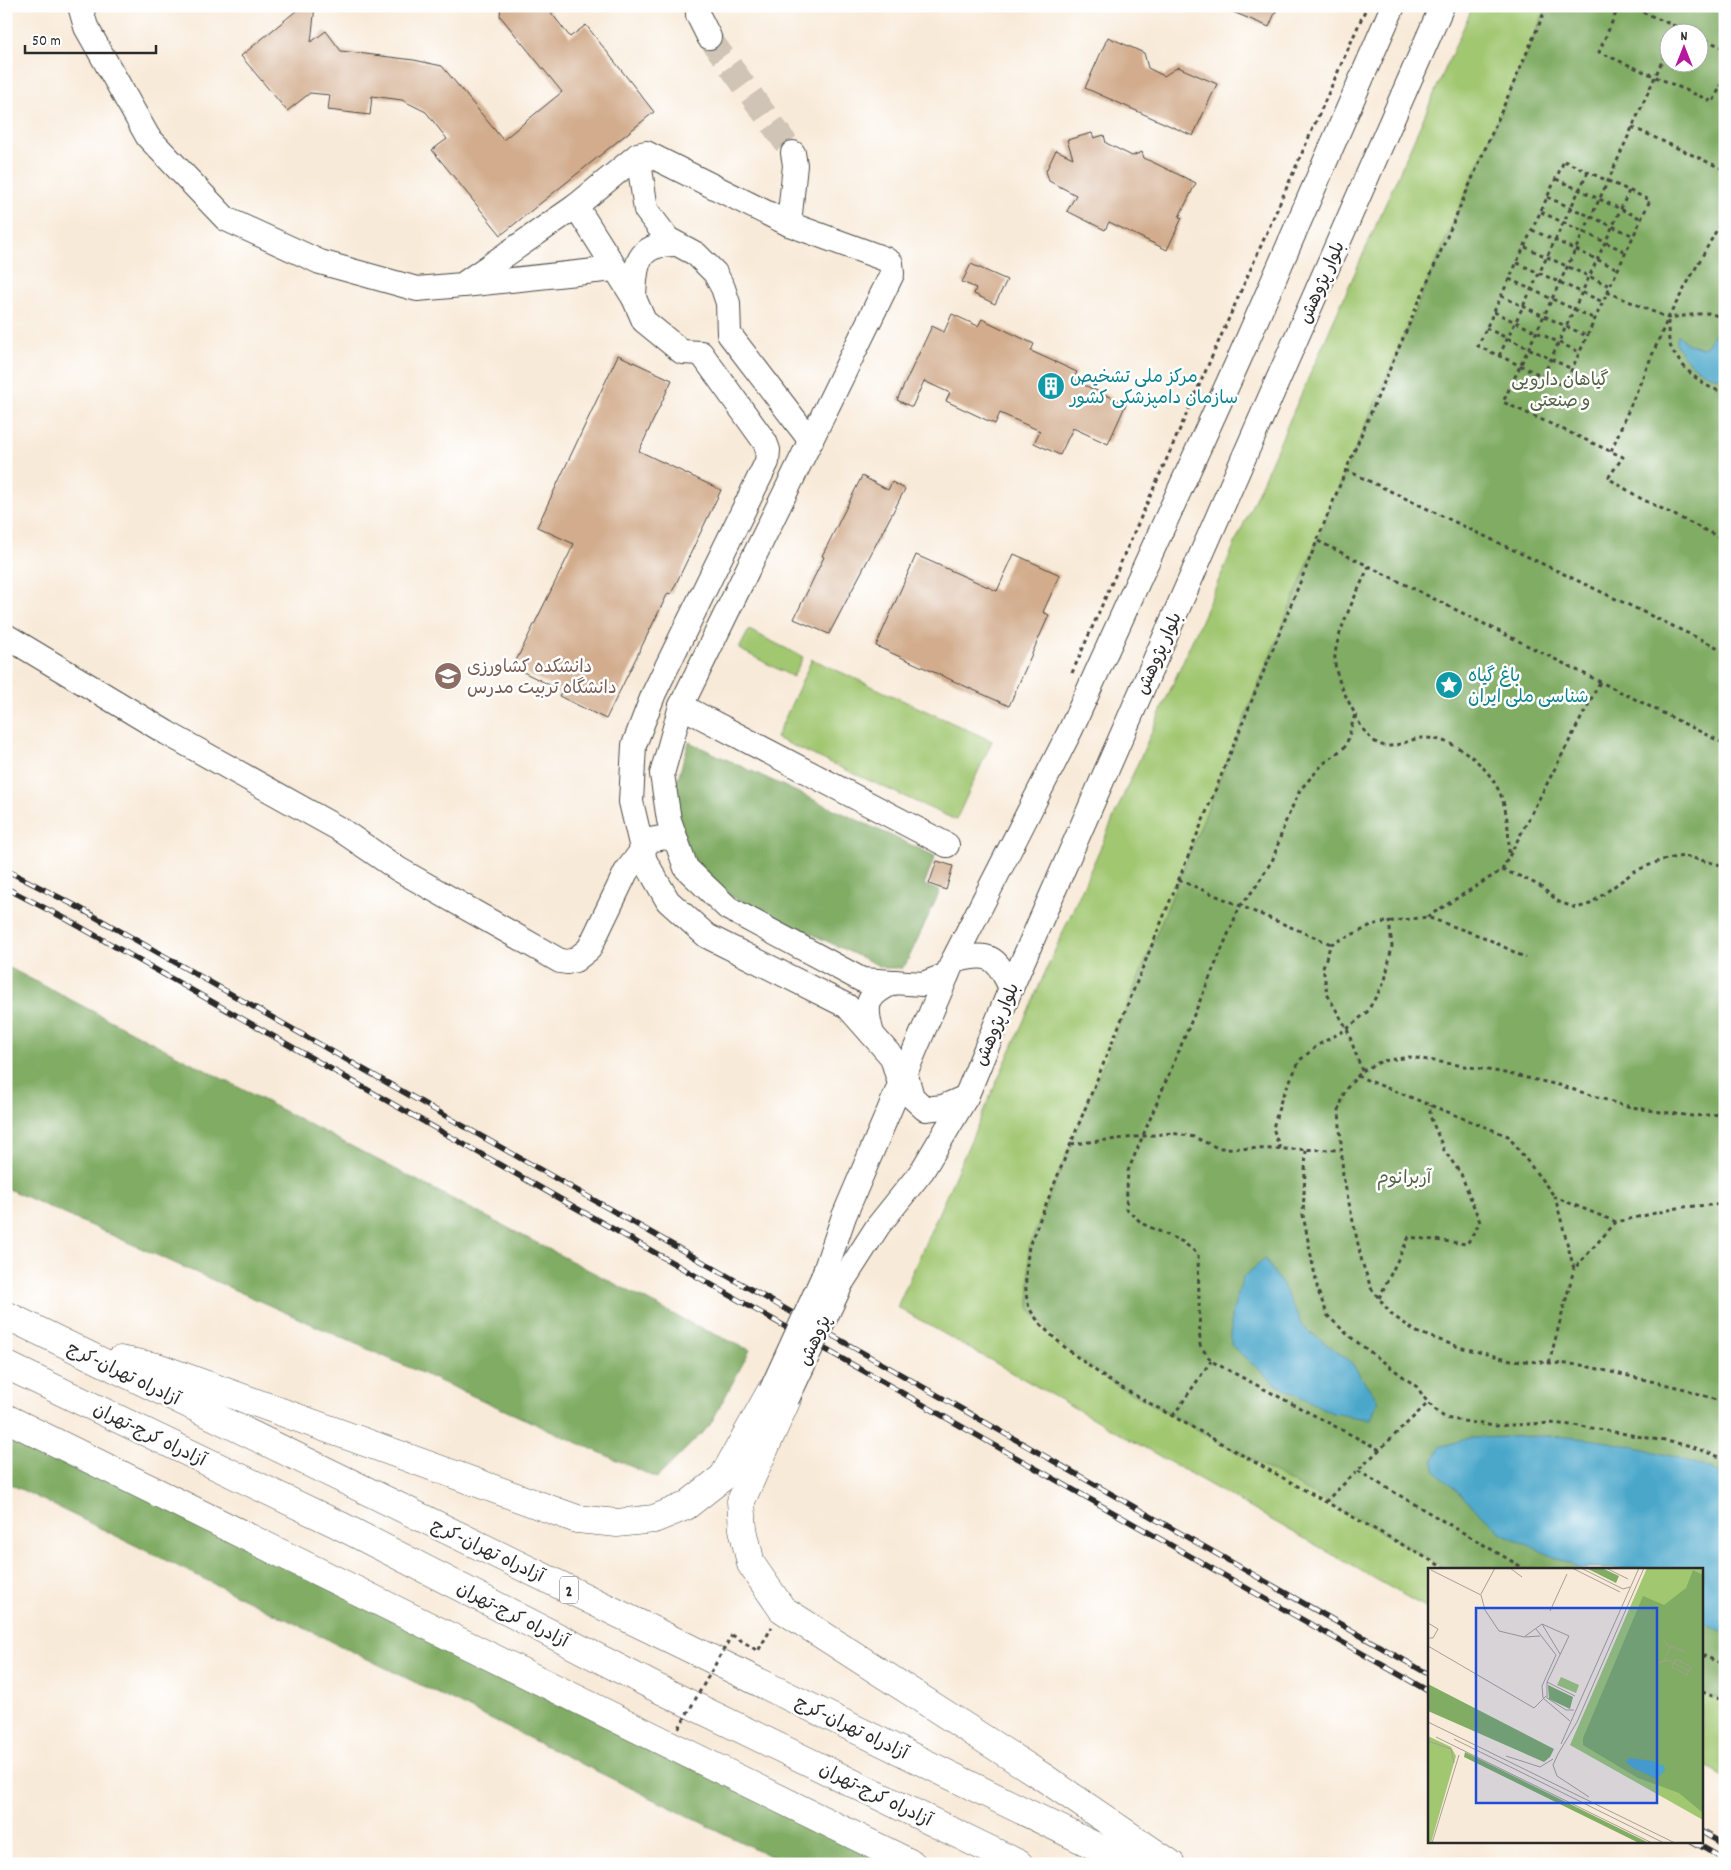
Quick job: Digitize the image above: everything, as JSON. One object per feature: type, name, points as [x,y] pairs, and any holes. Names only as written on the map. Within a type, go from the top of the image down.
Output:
[{"type":"main road","name":"آزادراه تهران-کرج","points":[[6,1315],[1132,1864]]},
{"type":"main road","points":[[82,1352],[156,1367],[577,1519],[618,1523],[654,1519],[686,1506],[723,1477],[779,1395]]},
{"type":"main road","name":"آزادراه کرج-تهران","points":[[6,1365],[339,1525],[653,1686],[1019,1864]]},
{"type":"main road","points":[[779,1395],[740,1501],[743,1529],[751,1564],[782,1610],[1043,1777],[1171,1864]]},
{"type":"main road","points":[[6,1418],[912,1864]]},
{"type":"street","points":[[80,6],[86,27],[148,137],[226,219],[320,262],[417,289],[614,269]]},
{"type":"street","points":[[698,6],[698,15],[709,37]]},
{"type":"street","points":[[832,1279],[844,1216],[950,968],[1071,729],[1240,357],[1393,6]]},
{"type":"street","name":"بلوار پژوهش","points":[[832,1279],[922,1171],[966,1097],[1011,988],[1442,6]]},
{"type":"street","points":[[788,224],[795,165],[793,153]]},
{"type":"street","points":[[462,285],[576,206],[638,155],[646,154],[788,224],[885,259],[891,263],[892,274],[681,706],[662,774],[668,815],[686,868],[728,908],[862,980],[923,984],[950,968],[976,956],[989,958],[1000,966],[1011,988]]},
{"type":"street","points":[[638,155],[646,210],[668,239],[696,254],[715,273],[728,303],[729,334],[811,441]]},
{"type":"street","points":[[576,206],[634,298],[644,321],[682,352],[701,353],[766,442],[768,450],[767,462],[654,693],[634,745],[632,802],[644,861],[668,901],[707,936],[847,1006],[892,1058],[912,1097],[925,1109],[944,1107],[966,1097]]},
{"type":"street","points":[[634,298],[635,271],[642,256],[657,244],[675,244]]},
{"type":"street","points":[[6,636],[168,733],[341,830],[398,869],[560,961],[575,960],[589,949],[626,872],[642,848],[650,840],[657,837],[666,837],[676,841]]},
{"type":"street","points":[[681,706],[947,845]]},
{"type":"street","points":[[635,818],[650,824],[662,822],[668,815]]},
{"type":"street","points":[[872,1034],[866,1011],[870,998],[880,989],[895,982]]},
{"type":"street","name":"پژوهش","points":[[779,1395],[832,1279]]},
{"type":"path","points":[[1070,677],[1367,6]]},
{"type":"path","points":[[1444,1568],[1108,1380],[1062,1345],[1030,1310],[1025,1276],[1030,1246],[1346,470],[1548,6]]},
{"type":"path","points":[[1619,6],[1599,52],[1714,102],[1725,78]]},
{"type":"path","points":[[1628,6],[1664,22]]},
{"type":"path","points":[[1708,41],[1725,48]]},
{"type":"path","points":[[1658,70],[1600,200],[1503,402],[1623,457],[1608,478],[1640,498],[1725,540]]},
{"type":"path","points":[[1632,127],[1725,170]]},
{"type":"path","points":[[1564,161],[1588,172],[1650,200],[1564,386],[1478,346],[1564,161]]},
{"type":"path","points":[[1499,356],[1588,172]]},
{"type":"path","points":[[1556,179],[1642,219]]},
{"type":"path","points":[[1543,376],[1629,191]]},
{"type":"path","points":[[1547,197],[1634,236]]},
{"type":"path","points":[[1540,212],[1626,252]]},
{"type":"path","points":[[1611,451],[1668,318],[1725,215]]},
{"type":"path","points":[[1532,230],[1618,269]]},
{"type":"path","points":[[1524,246],[1610,286]]},
{"type":"path","points":[[1516,263],[1603,302]]},
{"type":"path","points":[[1509,279],[1595,319]]},
{"type":"path","points":[[1607,292],[1668,318],[1708,314],[1725,318]]},
{"type":"path","points":[[1501,296],[1587,336]]},
{"type":"path","points":[[1494,312],[1580,352]]},
{"type":"path","points":[[1668,318],[1670,345],[1677,357],[1696,378],[1719,392],[1725,391]]},
{"type":"path","points":[[1486,328],[1572,369]]},
{"type":"path","points":[[1346,470],[1725,651]]},
{"type":"path","points":[[1318,540],[1725,744]]},
{"type":"path","points":[[1369,566],[1344,622],[1334,657],[1342,689],[1361,729],[1372,740],[1386,746],[1426,737],[1444,741],[1465,752],[1483,768],[1499,791],[1509,838],[1509,858]]},
{"type":"path","points":[[1427,917],[1502,870],[1600,682]]},
{"type":"path","points":[[1355,714],[1346,746],[1323,764],[1300,790],[1285,824],[1273,859],[1255,888],[1240,906],[1128,1170],[1126,1209],[1143,1224],[1183,1242],[1198,1254],[1200,1345],[1211,1362],[1380,1450]]},
{"type":"path","points":[[1502,870],[1540,886],[1559,902],[1576,908],[1590,904],[1635,871],[1662,860],[1684,856],[1725,866]]},
{"type":"path","points":[[1179,880],[1331,944]]},
{"type":"path","points":[[1362,1071],[1347,1029],[1327,994],[1323,967],[1331,944],[1378,922],[1427,917],[1486,938],[1526,958]]},
{"type":"path","points":[[1280,1149],[1273,1128],[1282,1097],[1300,1060],[1318,1045],[1347,1029],[1367,1012],[1385,980],[1392,946],[1389,921]]},
{"type":"path","points":[[1725,1114],[1692,1116],[1654,1111],[1622,1105],[1550,1083],[1410,1058],[1382,1061],[1362,1071],[1345,1090],[1339,1110],[1343,1176],[1362,1262],[1371,1288],[1392,1314],[1416,1332],[1459,1347],[1511,1360],[1581,1365],[1686,1389],[1725,1403]]},
{"type":"path","points":[[1357,1076],[1508,1136],[1555,1197],[1574,1269]]},
{"type":"path","points":[[1379,1298],[1409,1237],[1467,1244],[1480,1222],[1461,1174],[1444,1150],[1430,1116],[1430,1105]]},
{"type":"path","points":[[1071,1144],[1172,1133],[1194,1137],[1218,1148],[1340,1150]]},
{"type":"path","points":[[1306,1150],[1303,1216],[1318,1292],[1328,1316],[1349,1336],[1417,1386],[1428,1403],[1445,1418],[1494,1426],[1550,1423],[1581,1426],[1687,1445],[1725,1459]]},
{"type":"path","points":[[1555,1197],[1616,1222],[1682,1207],[1725,1204]]},
{"type":"path","points":[[1549,1363],[1574,1269],[1616,1222]]},
{"type":"path","points":[[1173,1416],[1211,1362]]},
{"type":"path","points":[[1325,1502],[1428,1403]]},
{"type":"path","points":[[1358,1471],[1523,1568]]},
{"type":"path","points":[[679,1728],[732,1635],[758,1651],[782,1610]]},
{"type":"path","points":[[1704,1656],[1725,1665]]},
{"type":"path","points":[[1704,1693],[1725,1701]]},
{"type":"green space","name":"آربرانوم","points":[[1473,6],[1725,6],[1725,1778],[1704,1766],[1704,1568],[1428,1568],[1428,1609],[897,1307]]},
{"type":"green space","name":"آربرانوم","points":[[1547,6],[1725,6],[1725,1701],[1704,1693],[1704,1568],[1445,1568],[1108,1380],[1062,1345],[1030,1310],[1029,1246],[1346,470]]},
{"type":"green space","points":[[749,630],[803,657],[793,677],[739,649]]},
{"type":"green space","points":[[812,659],[992,741],[956,820],[776,738]]},
{"type":"green space","points":[[689,742],[935,856],[924,885],[940,891],[906,964],[902,968],[884,968],[726,894],[699,871],[686,844],[674,791]]},
{"type":"green space","points":[[6,966],[692,1324],[750,1350],[710,1425],[657,1478],[6,1188]]},
{"type":"green space","points":[[6,1428],[888,1864],[786,1864],[6,1482]]},
{"type":"water","points":[[1725,333],[1725,378],[1709,375],[1696,368],[1676,344],[1678,334],[1686,343],[1702,348],[1708,345],[1713,334]]},
{"type":"water","points":[[1265,1259],[1283,1286],[1303,1327],[1350,1361],[1378,1401],[1371,1420],[1332,1413],[1274,1383],[1231,1345],[1231,1316],[1243,1277]]},
{"type":"water","points":[[1547,1436],[1616,1443],[1682,1459],[1725,1475],[1725,1632],[1704,1623],[1704,1568],[1578,1568],[1502,1533],[1436,1472],[1433,1460],[1440,1447],[1469,1438]]},
{"type":"building","points":[[302,6],[315,6],[311,42],[326,31],[341,51],[414,60],[442,66],[503,140],[562,92],[500,16],[501,6],[546,6],[570,37],[586,25],[654,112],[501,235],[432,150],[447,139],[426,112],[402,100],[372,96],[370,115],[328,110],[330,95],[310,93],[287,111],[241,56]]},
{"type":"building","points":[[1219,6],[1278,6],[1269,27]]},
{"type":"building","points":[[1108,37],[1144,53],[1148,68],[1164,76],[1178,67],[1217,84],[1193,136],[1085,88]]},
{"type":"building","points":[[1092,133],[1094,138],[1104,135],[1106,143],[1132,156],[1142,152],[1144,158],[1196,183],[1179,217],[1182,218],[1167,250],[1109,222],[1105,230],[1067,211],[1076,195],[1049,181],[1046,171],[1056,150],[1073,158],[1067,140]]},
{"type":"building","points":[[971,264],[1007,280],[995,304],[974,294],[976,288],[962,282]]},
{"type":"building","name":"مرکز ملی تشخیص سازمان دامپزشکی کشور","points":[[952,314],[978,326],[982,319],[1034,344],[1031,351],[1077,372],[1073,380],[1126,404],[1108,444],[1073,428],[1060,455],[1034,443],[1040,431],[1000,413],[995,424],[946,401],[950,393],[924,381],[912,407],[897,400],[932,326],[944,332]]},
{"type":"building","points":[[618,355],[672,380],[639,451],[721,490],[671,594],[668,593],[606,719],[559,696],[562,691],[513,667],[574,544],[537,527]]},
{"type":"building","points":[[862,476],[888,490],[892,482],[905,489],[829,634],[794,619],[824,557],[822,556]]},
{"type":"building","points":[[1014,554],[1060,575],[1043,612],[1049,615],[1009,706],[876,646],[916,555],[997,591]]},
{"type":"building","points":[[937,861],[953,866],[946,890],[929,884]]},
{"type":"tunnel","points":[[709,37],[793,153]]},
{"type":"railway","points":[[6,870],[76,906],[1428,1674]]},
{"type":"railway","points":[[6,888],[68,920],[1428,1691]]},
{"type":"railway","points":[[1704,1833],[1725,1845]]},
{"type":"railway","points":[[1694,1842],[1725,1860]]},
{"type":"place","name":"مرکز ملی تشخیص سازمان دامپزشکی کشور","points":[[1051,386]]},
{"type":"place","name":"دانشکده کشاورزی دانشگاه تربیت مدرس","points":[[448,676]]},
{"type":"place","name":"باغ گیاه‌ شناسی ملی ایران","points":[[1449,685]]},
{"type":"park label","name":"گیاهان دارویی و صنعتی","points":[[1560,389]]}]
